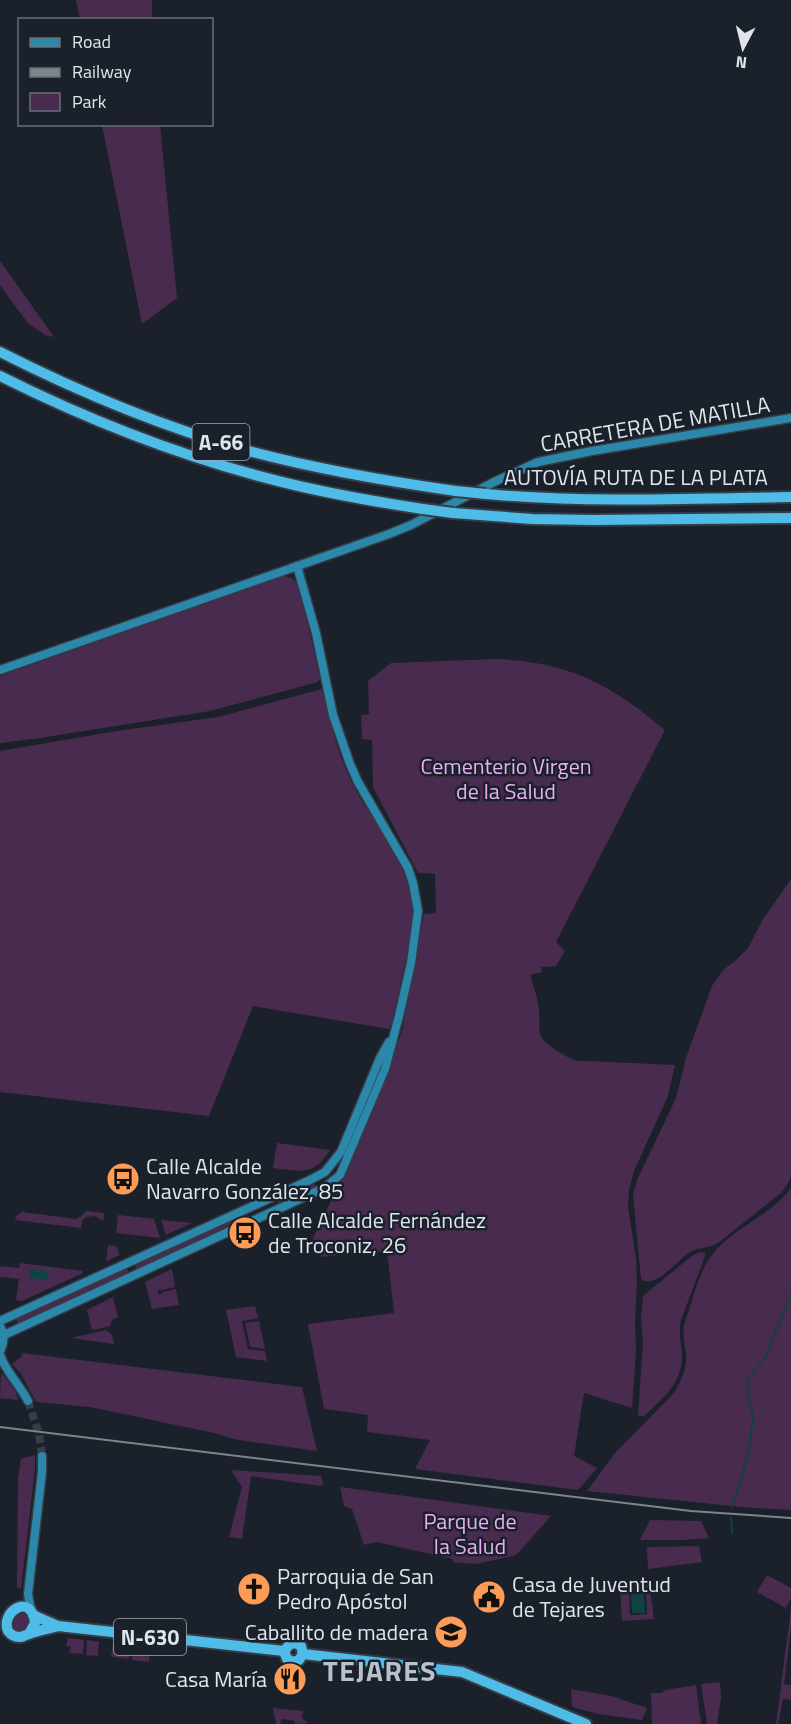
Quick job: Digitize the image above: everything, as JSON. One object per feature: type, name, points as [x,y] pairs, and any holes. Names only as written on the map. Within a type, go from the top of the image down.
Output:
[{"type":"highway","points":[[0,346],[99,398]]},
{"type":"highway","name":"AUTOVÍA RUTA DE LA PLATA","points":[[0,352],[99,398],[170,426],[244,450],[376,480],[537,499],[591,501],[791,497]]},
{"type":"highway","name":"AUTOVÍA RUTA DE LA PLATA","points":[[0,377],[138,437],[220,465],[301,487],[363,500],[453,513],[532,519],[791,518]]},
{"type":"highway","name":"N-630","points":[[9,1610],[24,1607],[44,1621],[58,1626],[284,1651],[287,1659],[293,1662],[299,1660],[303,1654],[462,1672],[586,1724]]},
{"type":"highway","points":[[9,1610],[3,1626],[14,1635],[22,1637],[29,1634],[34,1627],[32,1613]]},
{"type":"highway","name":"N-630","points":[[29,1634],[58,1626]]},
{"type":"main road","name":"CARRETERA DE MATILLA","points":[[0,670],[400,530],[538,462],[791,418]]},
{"type":"main road","points":[[28,1401],[1,1358],[2,1331],[324,1188],[340,1175],[385,1069],[411,963],[418,911],[413,883],[405,861],[358,782],[350,764],[333,715],[316,633],[297,567]]},
{"type":"main road","points":[[0,1321],[325,1172],[341,1152],[380,1058],[395,1031]]},
{"type":"main road","points":[[32,1613],[28,1594],[42,1456]]},
{"type":"main road","points":[[9,1610],[28,1594]]},
{"type":"green space","points":[[76,0],[152,0],[152,18],[80,18]]},
{"type":"green space","points":[[102,126],[160,126],[177,298],[142,324]]},
{"type":"green space","points":[[0,261],[54,337],[45,335],[28,323],[0,285]]},
{"type":"green space","points":[[284,576],[292,578],[299,585],[320,678],[318,682],[210,711],[0,743],[0,676]]},
{"type":"green space","name":"Cementerio Virgen de la Salud","points":[[496,659],[546,665],[588,678],[626,700],[665,730],[556,942],[565,951],[556,966],[541,967],[542,972],[530,975],[538,1003],[541,1037],[551,1047],[580,1061],[675,1065],[668,1096],[634,1171],[629,1190],[628,1207],[636,1259],[637,1283],[632,1408],[584,1393],[574,1456],[597,1468],[578,1490],[415,1469],[430,1440],[367,1432],[368,1415],[324,1409],[308,1324],[394,1313],[387,1251],[320,1257],[318,1243],[310,1244],[366,1126],[402,1031],[424,914],[436,913],[435,874],[418,873],[373,787],[372,740],[362,739],[361,715],[369,714],[368,681],[391,663]]},
{"type":"green space","points":[[322,689],[334,736],[346,770],[390,844],[406,877],[411,895],[412,931],[389,1029],[253,1006],[209,1116],[0,1092],[0,751],[218,717]]},
{"type":"green space","points":[[791,879],[791,1176],[789,1182],[781,1193],[718,1243],[690,1252],[661,1277],[643,1281],[633,1196],[637,1180],[676,1098],[686,1058],[712,986],[723,970],[748,948],[762,921]]},
{"type":"green space","points":[[277,1143],[330,1150],[318,1165],[306,1170],[273,1168]]},
{"type":"green space","points":[[312,1183],[316,1185],[316,1189],[279,1204],[278,1198]]},
{"type":"green space","points":[[791,1188],[791,1510],[587,1491],[615,1453],[674,1393],[679,1384],[686,1360],[684,1325],[707,1262],[730,1237],[783,1198]]},
{"type":"green space","points":[[86,1211],[104,1213],[104,1220],[96,1216],[86,1217],[82,1221],[81,1228],[15,1220],[16,1216],[22,1212],[76,1219]]},
{"type":"green space","points":[[118,1215],[154,1219],[160,1238],[116,1233]]},
{"type":"green space","points":[[236,1216],[245,1223],[138,1271],[134,1263]]},
{"type":"green space","points":[[161,1220],[192,1223],[166,1235]]},
{"type":"green space","points":[[108,1245],[116,1246],[120,1255],[106,1261]]},
{"type":"green space","points":[[705,1253],[705,1256],[680,1325],[682,1358],[678,1376],[669,1391],[657,1404],[644,1416],[638,1416],[643,1342],[641,1318],[643,1296],[693,1255]]},
{"type":"green space","points":[[20,1263],[82,1271],[83,1273],[22,1301],[16,1300],[19,1279],[0,1277],[0,1266],[19,1268]]},
{"type":"green space","points":[[126,1267],[130,1275],[19,1325],[15,1317]]},
{"type":"green space","points":[[172,1269],[175,1287],[159,1289],[157,1292],[160,1295],[176,1289],[179,1305],[152,1309],[145,1282]]},
{"type":"green space","points":[[113,1297],[118,1317],[112,1320],[110,1326],[92,1330],[87,1310]]},
{"type":"green space","points":[[255,1306],[258,1318],[242,1321],[248,1349],[265,1351],[267,1361],[236,1357],[226,1310]]},
{"type":"green space","points":[[259,1321],[265,1349],[250,1347],[245,1323]]},
{"type":"green space","points":[[106,1330],[112,1335],[114,1344],[71,1338]]},
{"type":"green space","points":[[22,1353],[302,1387],[317,1451],[238,1440],[90,1407],[36,1402],[21,1374],[12,1364],[22,1356]]},
{"type":"green space","points":[[1,1372],[16,1392],[18,1400],[0,1398]]},
{"type":"green space","points":[[35,1455],[21,1589],[17,1587],[18,1478],[21,1459]]},
{"type":"green space","points":[[231,1470],[321,1476],[324,1484],[320,1486],[251,1476],[242,1539],[229,1537],[242,1487]]},
{"type":"green space","name":"Parque de la Salud","points":[[340,1487],[551,1516],[513,1556],[476,1564],[453,1562],[453,1559],[376,1542],[364,1545],[352,1509],[344,1506]]},
{"type":"green space","points":[[650,1520],[701,1521],[709,1538],[640,1540]]},
{"type":"green space","points":[[699,1546],[702,1562],[648,1569],[647,1547]]},
{"type":"green space","points":[[767,1575],[791,1588],[791,1598],[786,1608],[757,1592]]},
{"type":"green space","points":[[643,1582],[649,1582],[654,1619],[622,1621],[620,1586],[632,1584],[633,1589],[643,1587]],"holes":[[[646,1592],[647,1614],[630,1615],[629,1593]]]},
{"type":"green space","points":[[791,1609],[784,1684],[791,1685],[791,1700],[783,1699],[778,1724],[776,1724]]},
{"type":"green space","points":[[16,1613],[24,1613],[29,1618],[27,1629],[16,1631],[11,1626],[11,1618]]},
{"type":"green space","points":[[68,1638],[84,1640],[83,1654],[69,1653],[71,1647],[66,1646]]},
{"type":"green space","points":[[87,1640],[99,1642],[98,1656],[86,1655]]},
{"type":"green space","points":[[113,1643],[130,1645],[129,1659],[111,1657]]},
{"type":"green space","points":[[133,1646],[150,1647],[149,1662],[132,1660]]},
{"type":"green space","points":[[720,1682],[721,1698],[717,1724],[707,1724],[701,1684]]},
{"type":"green space","points":[[696,1685],[701,1724],[652,1724],[651,1693],[662,1693],[665,1690]]},
{"type":"green space","points":[[571,1689],[611,1696],[647,1708],[642,1720],[598,1714],[572,1707]]},
{"type":"green space","points":[[273,1708],[303,1711],[302,1718],[308,1723],[295,1724],[295,1721],[284,1719],[280,1724],[276,1724]]},
{"type":"shaded area","points":[[30,1269],[49,1271],[48,1280],[29,1278]]},
{"type":"shaded area","points":[[644,1593],[645,1613],[632,1613],[631,1594]]},
{"type":"waterway","points":[[732,1507],[749,1452],[753,1416],[748,1398],[747,1380],[765,1358],[791,1294]]},
{"type":"waterway","points":[[731,1518],[732,1533]]},
{"type":"tunnel","points":[[28,1401],[39,1434],[42,1456]]},
{"type":"railway","points":[[0,1427],[691,1511],[791,1518]]},
{"type":"place","name":"Calle Alcalde Navarro González, 85","points":[[123,1179]]},
{"type":"place","name":"Calle Alcalde Fernández de Troconiz, 26","points":[[245,1233]]},
{"type":"place","name":"Parroquia de San Pedro Apóstol","points":[[254,1589]]},
{"type":"place","name":"Casa de Juventud de Tejares","points":[[489,1597]]},
{"type":"place","name":"Caballito de madera","points":[[451,1632]]},
{"type":"place","name":"Casa María","points":[[290,1679]]},
{"type":"district","name":"TEJARES","points":[[380,1670]]}]
